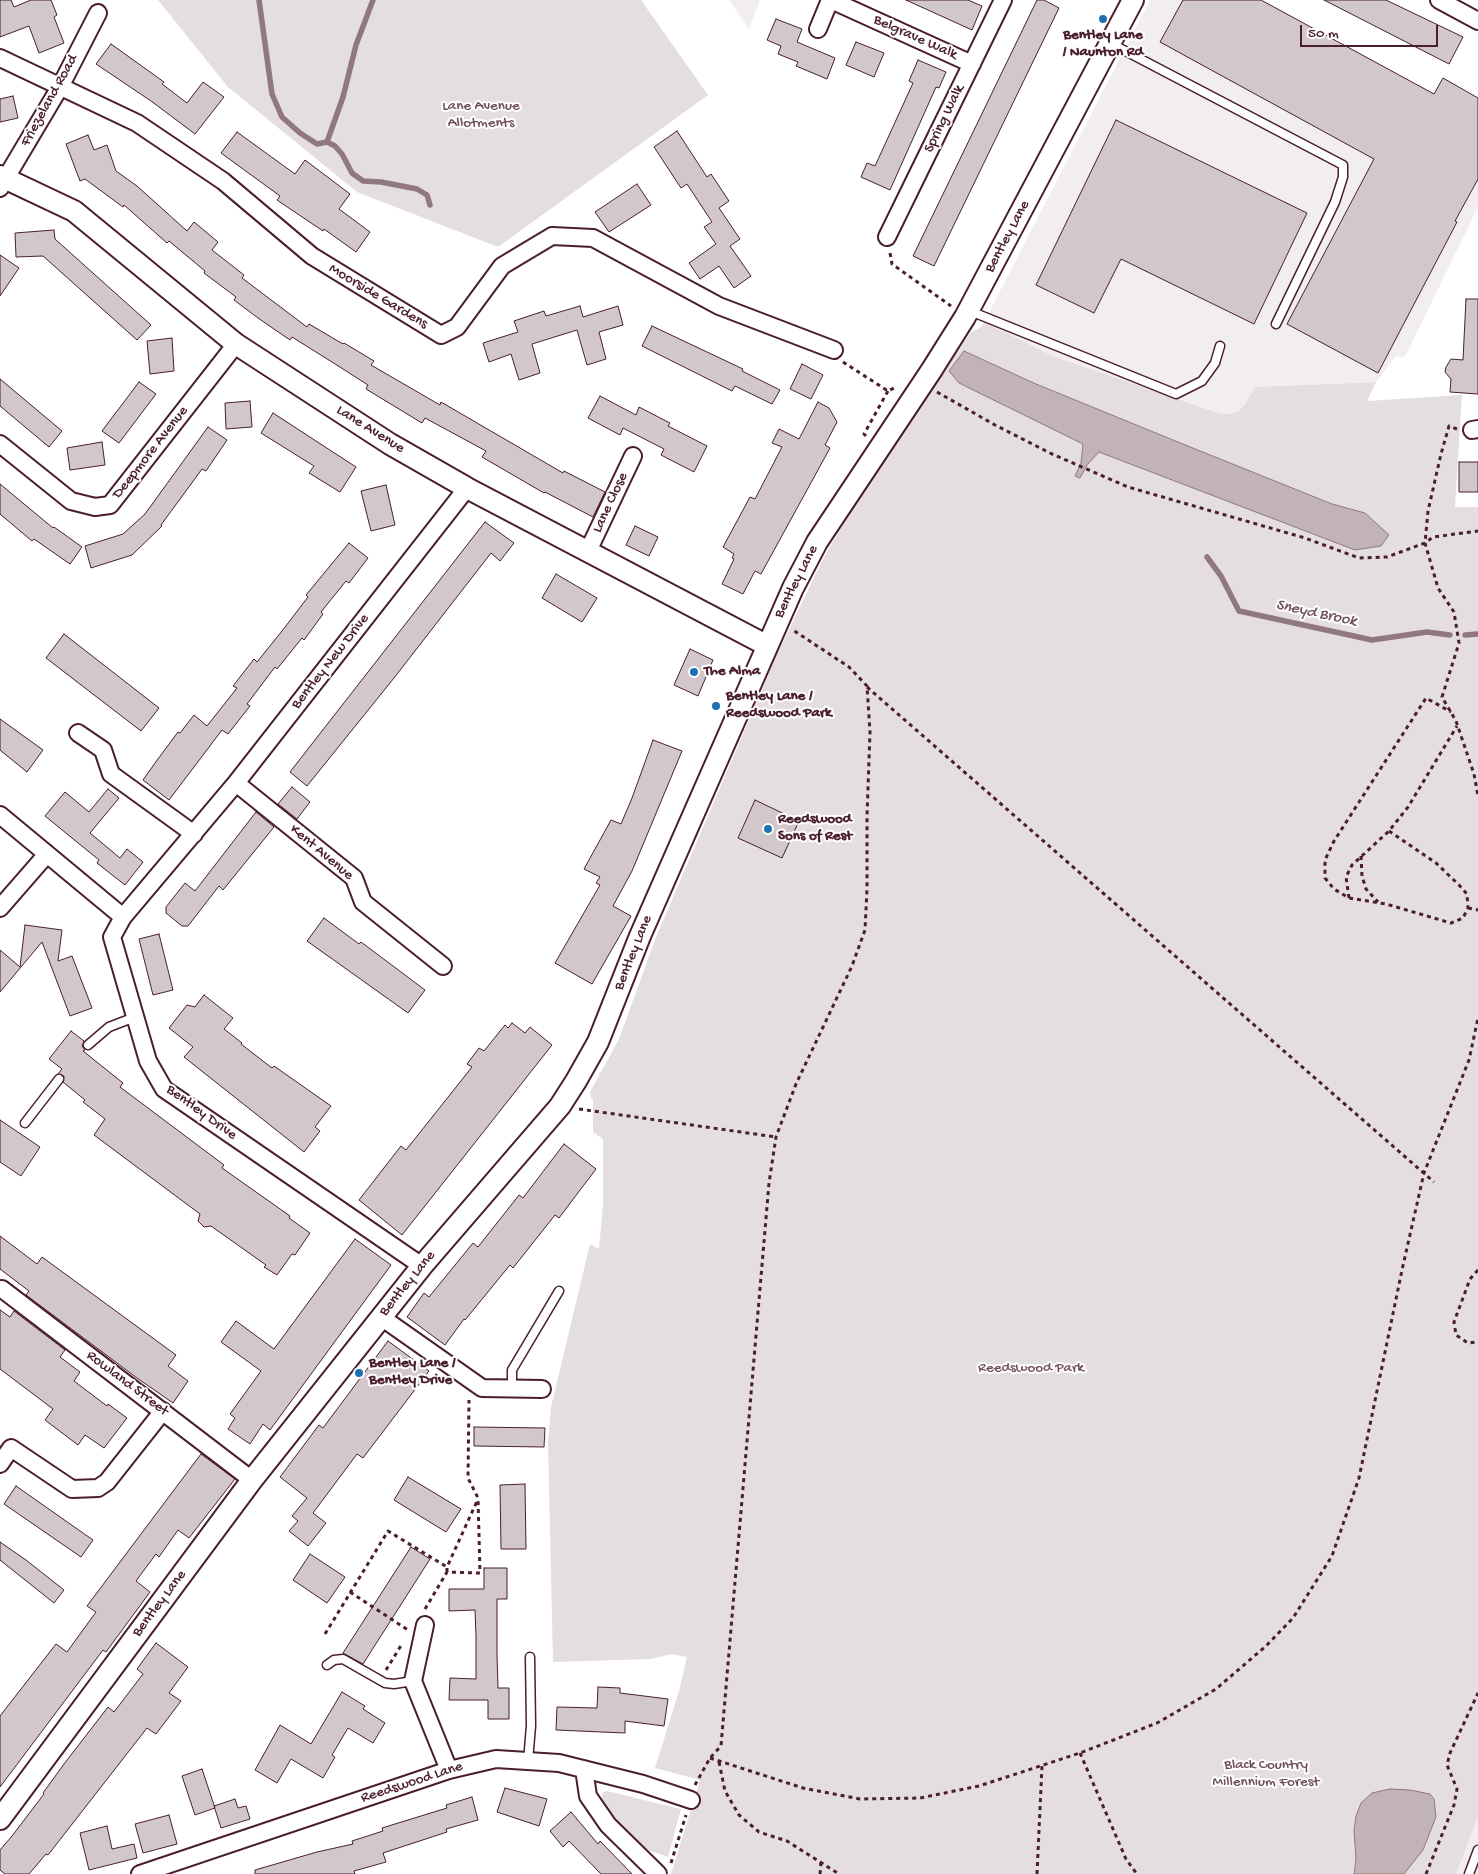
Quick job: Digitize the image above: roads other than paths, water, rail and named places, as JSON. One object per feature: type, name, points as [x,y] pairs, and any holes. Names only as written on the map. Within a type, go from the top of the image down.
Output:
[{"type":"street","name":"Belgrave Walk","points":[[818,29],[830,0],[972,64]]},
{"type":"street","name":"Spring Walk","points":[[887,237],[1003,0]]},
{"type":"street","name":"Bentley Lane","points":[[0,1819],[252,1480],[422,1266],[560,1106],[598,1042],[640,936],[766,645],[817,542],[931,371],[965,316],[1133,0]]},
{"type":"street","points":[[1439,0],[1478,20]]},
{"type":"street","name":"Friezeland Road","points":[[2,181],[60,87],[98,13]]},
{"type":"street","points":[[0,58],[60,87]]},
{"type":"street","name":"Moorside Gardens","points":[[60,87],[137,123],[223,181],[312,256],[440,335],[457,327],[502,266],[552,236],[594,238],[719,306],[834,350]]},
{"type":"street","name":"Lane Avenue","points":[[2,181],[74,211],[236,344],[390,444],[467,488],[766,645]]},
{"type":"street","name":"Deepmore Avenue","points":[[0,444],[71,502],[95,507],[110,505],[236,344]]},
{"type":"street","name":"Lane Close","points":[[588,551],[633,456]]},
{"type":"street","name":"Bentley New Drive","points":[[123,917],[236,783],[467,488]]},
{"type":"street","points":[[78,733],[103,750],[111,774],[194,834]]},
{"type":"street","name":"Kent Avenue","points":[[236,783],[354,878],[363,902],[443,966]]},
{"type":"street","points":[[0,815],[123,917]]},
{"type":"street","points":[[0,908],[47,854]]},
{"type":"street","name":"Bentley Drive","points":[[123,917],[112,937],[148,1061],[164,1089],[422,1266]]},
{"type":"street","name":"Rowland Street","points":[[2,1289],[252,1480]]},
{"type":"street","points":[[381,1317],[482,1388],[542,1390]]},
{"type":"street","points":[[0,1464],[11,1448],[72,1489],[98,1488],[107,1482],[163,1411]]},
{"type":"street","points":[[421,1623],[413,1681],[449,1770]]},
{"type":"street","name":"Reedswood Lane","points":[[140,1874],[449,1770],[496,1759],[559,1763],[643,1784],[691,1800]]},
{"type":"street","points":[[584,1769],[588,1796],[608,1825],[658,1874]]},
{"type":"lane","points":[[1110,43],[1227,106],[1343,165],[1343,177],[1335,202],[1276,324]]},
{"type":"lane","points":[[965,316],[1176,394],[1202,381],[1215,363],[1220,346]]},
{"type":"lane","points":[[88,1045],[109,1027],[135,1017]]},
{"type":"lane","points":[[25,1123],[59,1079]]},
{"type":"lane","points":[[512,1389],[512,1370],[560,1290]]},
{"type":"lane","points":[[528,1761],[531,1726],[530,1657]]},
{"type":"lane","points":[[327,1665],[334,1660],[344,1659],[379,1680],[394,1684],[413,1681]]},
{"type":"lane","points":[[1469,1874],[1478,1850]]},
{"type":"waterway","name":"Sneyd Brook","points":[[259,0],[272,94],[282,117],[300,133],[317,144],[327,142],[335,146],[342,154],[352,173],[363,181],[381,182],[417,189],[427,195],[430,205]]},
{"type":"waterway","points":[[327,142],[343,97],[356,45],[373,0]]},
{"type":"waterway","name":"Sneyd Brook","points":[[1207,557],[1221,576],[1239,611],[1372,640],[1427,632],[1450,635]]},
{"type":"waterway","name":"Sneyd Brook","points":[[1465,635],[1478,634]]},
{"type":"place","name":"Bentley Lane / Naunton Rd","points":[[1103,19]]},
{"type":"place","name":"The Alma","points":[[694,672]]},
{"type":"place","name":"Bentley Lane / Reedswood Park","points":[[716,706]]},
{"type":"place","name":"Reedswood Sons of Rest","points":[[768,829]]},
{"type":"place","name":"Bentley Lane / Bentley Drive","points":[[359,1373]]},
{"type":"park label","name":"Lane Avenue Allotments","points":[[481,116]]},
{"type":"park label","name":"Reedswood Park","points":[[1031,1369]]},
{"type":"park label","name":"Black Country Millennium Forest","points":[[1266,1774]]}]
